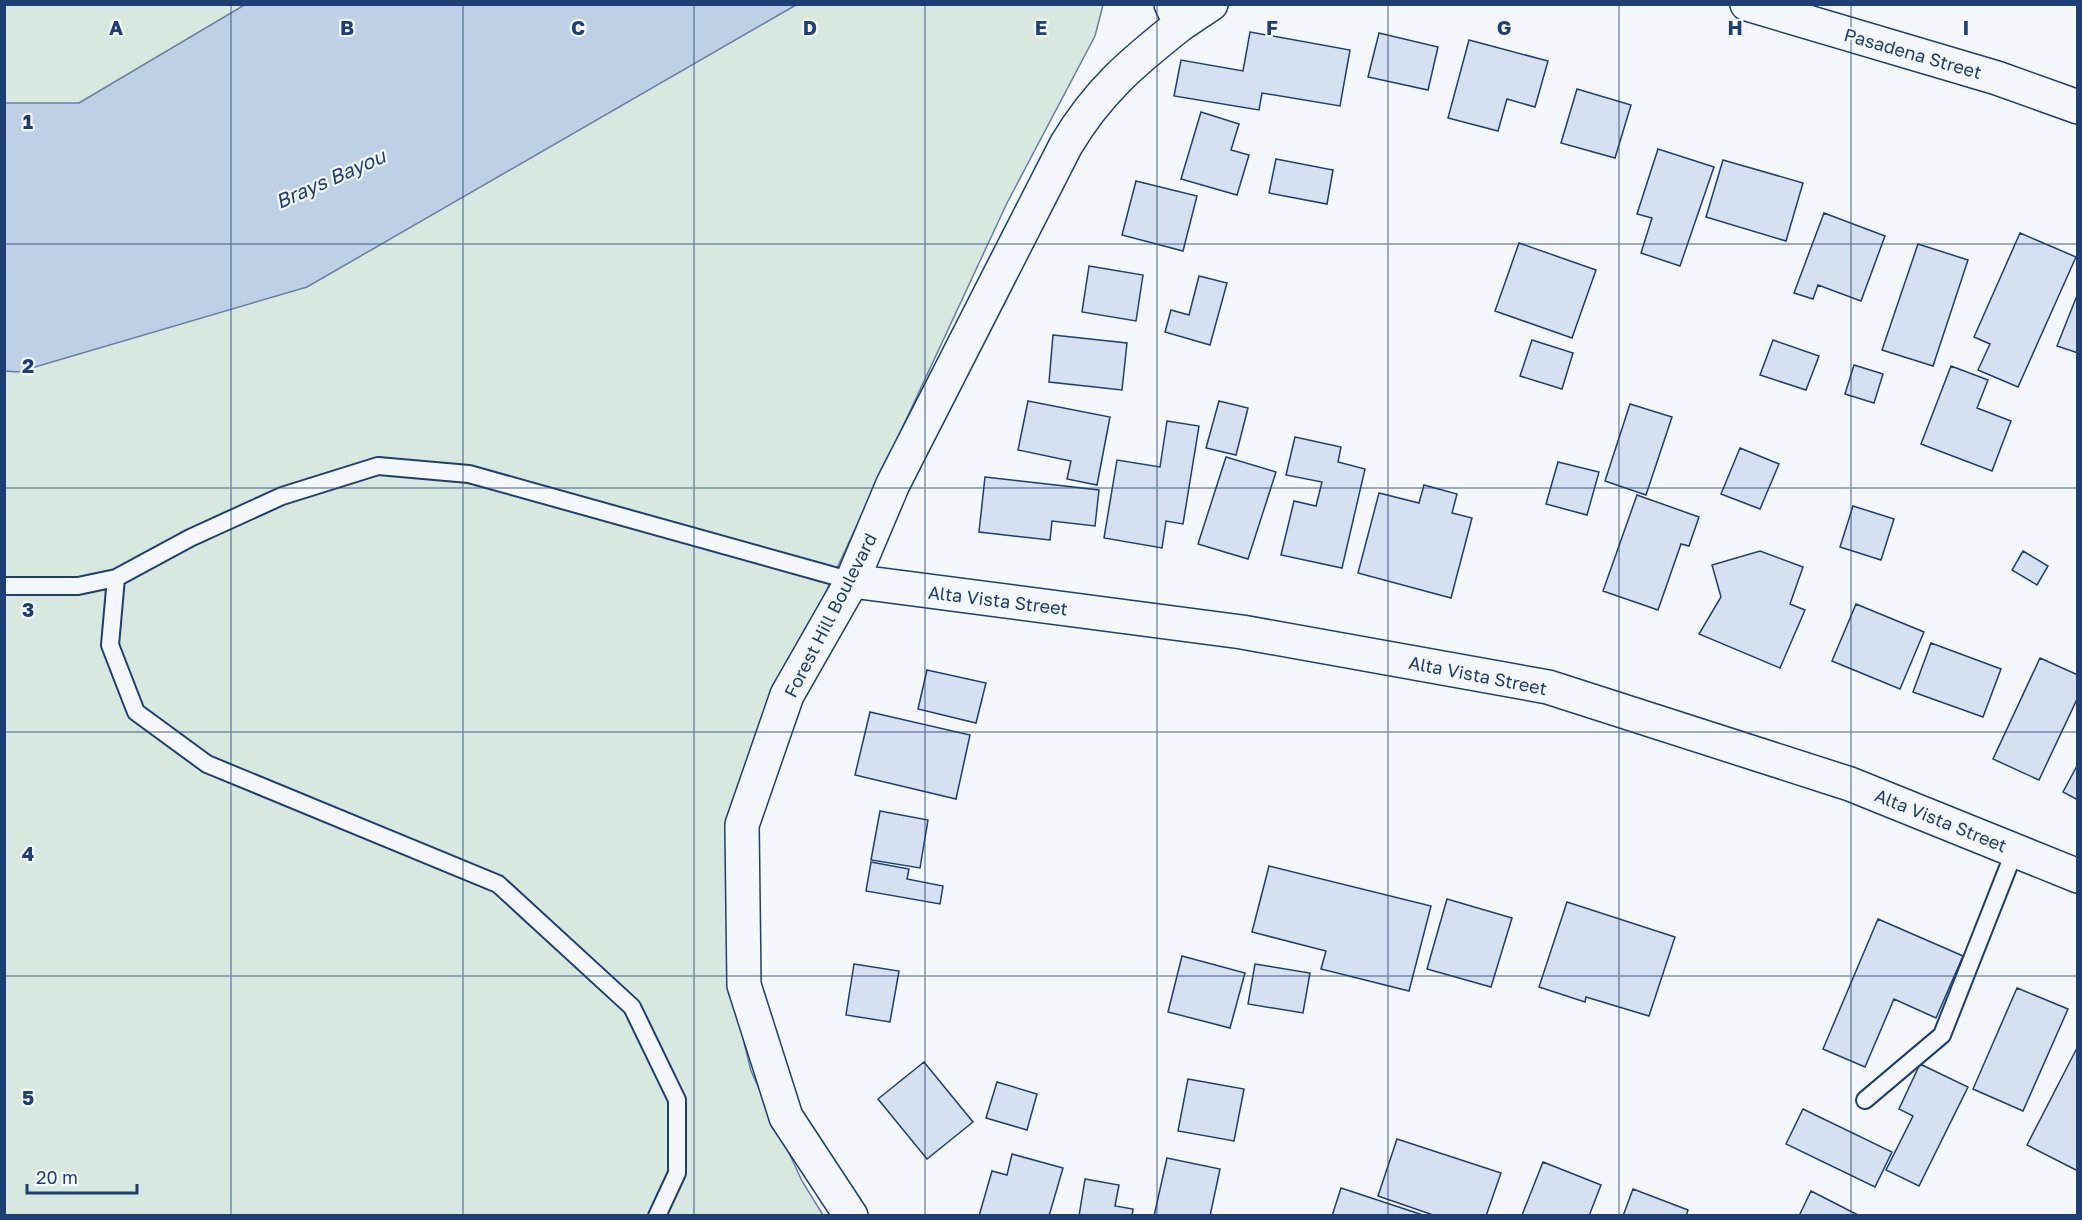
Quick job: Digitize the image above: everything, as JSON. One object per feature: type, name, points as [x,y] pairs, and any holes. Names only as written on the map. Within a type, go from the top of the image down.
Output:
[{"type":"street","points":[[1176,14],[1211,4]]},
{"type":"street","name":"Pasadena Street","points":[[1747,4],[1997,78],[2078,107]]},
{"type":"street","name":"Forest Hill Boulevard","points":[[851,1215],[786,1117],[744,986],[742,825],[787,695],[852,581],[893,484],[1077,128],[1105,90],[1176,14]]},
{"type":"street","name":"Alta Vista Street","points":[[852,581],[1242,632],[1548,687],[1850,784],[2078,876]]},
{"type":"lane","points":[[4,585],[78,586],[116,578],[190,538],[282,496],[378,466],[469,474],[852,581]]},
{"type":"lane","points":[[116,578],[110,645],[136,712],[207,764],[498,884],[632,1007],[677,1100],[676,1173],[657,1215]]},
{"type":"lane","points":[[1865,1100],[1942,1035],[2015,850]]},
{"type":"shaded area","points":[[5,5],[1103,5],[1095,36],[1007,203],[803,641],[759,746],[729,981],[751,1071],[802,1181],[823,1215],[5,1216]]},
{"type":"water","name":"Brays Bayou","points":[[246,4],[796,5],[307,287],[18,372],[5,371],[5,103],[79,103]]},
{"type":"building","points":[[1250,32],[1350,50],[1340,106],[1262,93],[1259,110],[1174,96],[1181,60],[1243,71]]},
{"type":"building","points":[[1379,33],[1438,47],[1428,90],[1368,77]]},
{"type":"building","points":[[1469,40],[1548,61],[1535,107],[1507,99],[1498,131],[1448,118]]},
{"type":"building","points":[[1577,89],[1631,105],[1615,158],[1561,143]]},
{"type":"building","points":[[1201,112],[1239,124],[1231,150],[1249,155],[1237,195],[1181,179]]},
{"type":"building","points":[[1658,149],[1714,167],[1680,266],[1641,253],[1652,218],[1637,214]]},
{"type":"building","points":[[1276,159],[1333,170],[1327,204],[1269,193]]},
{"type":"building","points":[[1723,160],[1803,183],[1786,241],[1706,217]]},
{"type":"building","points":[[1136,181],[1197,196],[1183,251],[1122,235]]},
{"type":"building","points":[[1824,213],[1885,236],[1861,301],[1818,285],[1813,299],[1794,293]]},
{"type":"building","points":[[2020,233],[2076,257],[2018,387],[1978,370],[1990,344],[1974,337]]},
{"type":"building","points":[[1519,243],[1596,270],[1572,338],[1495,311]]},
{"type":"building","points":[[1918,244],[1968,260],[1933,366],[1882,350]]},
{"type":"building","points":[[1089,266],[1143,275],[1136,321],[1082,312]]},
{"type":"building","points":[[1199,276],[1227,283],[1210,345],[1165,332],[1171,310],[1189,315]]},
{"type":"building","points":[[2078,293],[2078,353],[2057,346]]},
{"type":"building","points":[[1053,335],[1127,343],[1122,390],[1049,382]]},
{"type":"building","points":[[1532,340],[1573,353],[1562,389],[1520,376]]},
{"type":"building","points":[[1773,340],[1819,356],[1806,390],[1760,375]]},
{"type":"building","points":[[1854,365],[1883,374],[1874,403],[1845,394]]},
{"type":"building","points":[[1951,366],[1988,380],[1977,408],[2011,421],[1992,471],[1921,444]]},
{"type":"building","points":[[1028,401],[1110,417],[1097,485],[1067,479],[1071,461],[1018,450]]},
{"type":"building","points":[[1219,401],[1248,408],[1236,455],[1206,448]]},
{"type":"building","points":[[1630,404],[1672,417],[1646,495],[1605,481]]},
{"type":"building","points":[[1167,421],[1199,426],[1183,524],[1166,521],[1162,548],[1104,538],[1117,460],[1160,467]]},
{"type":"building","points":[[1295,437],[1341,447],[1338,462],[1365,469],[1342,568],[1281,555],[1294,501],[1316,506],[1322,482],[1286,475]]},
{"type":"building","points":[[1740,448],[1779,464],[1760,509],[1721,494]]},
{"type":"building","points":[[1226,457],[1276,472],[1248,559],[1198,544]]},
{"type":"building","points":[[1558,462],[1599,472],[1587,515],[1546,504]]},
{"type":"building","points":[[985,477],[1099,490],[1095,526],[1052,521],[1050,540],[979,532]]},
{"type":"building","points":[[1424,485],[1457,494],[1452,513],[1472,518],[1451,598],[1358,573],[1379,493],[1419,503]]},
{"type":"building","points":[[1637,495],[1699,517],[1689,546],[1681,544],[1658,610],[1603,591]]},
{"type":"building","points":[[1853,506],[1894,519],[1881,560],[1840,547]]},
{"type":"building","points":[[1760,551],[1803,567],[1790,604],[1805,610],[1780,668],[1699,634],[1721,597],[1712,565]]},
{"type":"building","points":[[2023,551],[2048,566],[2037,585],[2012,570]]},
{"type":"building","points":[[1856,604],[1924,632],[1900,689],[1832,661]]},
{"type":"building","points":[[1931,643],[2001,669],[1983,717],[1913,692]]},
{"type":"building","points":[[2040,658],[2078,675],[2078,697],[2039,780],[1993,759]]},
{"type":"building","points":[[927,670],[986,683],[976,723],[918,709]]},
{"type":"building","points":[[870,712],[970,735],[956,799],[855,775]]},
{"type":"building","points":[[2078,764],[2078,800],[2063,792]]},
{"type":"building","points":[[880,811],[928,820],[920,868],[871,860]]},
{"type":"building","points":[[871,862],[909,869],[907,879],[943,886],[940,904],[866,891]]},
{"type":"building","points":[[1269,866],[1431,906],[1409,991],[1321,969],[1326,951],[1252,932]]},
{"type":"building","points":[[1447,899],[1512,918],[1491,987],[1427,969]]},
{"type":"building","points":[[1567,902],[1675,937],[1649,1016],[1586,997],[1585,1002],[1539,987]]},
{"type":"building","points":[[1878,919],[1963,956],[1936,1018],[1894,999],[1865,1067],[1823,1049]]},
{"type":"building","points":[[1182,956],[1245,973],[1230,1028],[1168,1012]]},
{"type":"building","points":[[854,964],[899,971],[890,1022],[846,1015]]},
{"type":"building","points":[[1255,964],[1310,973],[1303,1013],[1248,1004]]},
{"type":"building","points":[[2017,988],[2068,1009],[2023,1111],[1973,1089]]},
{"type":"building","points":[[2078,1046],[2078,1171],[2027,1145]]},
{"type":"building","points":[[924,1062],[973,1122],[927,1159],[878,1099]]},
{"type":"building","points":[[1920,1064],[1968,1087],[1919,1186],[1886,1170],[1913,1116],[1899,1109]]},
{"type":"building","points":[[1188,1079],[1244,1089],[1234,1141],[1178,1131]]},
{"type":"building","points":[[997,1082],[1037,1094],[1027,1130],[986,1118]]},
{"type":"building","points":[[1803,1109],[1892,1152],[1875,1187],[1786,1144]]},
{"type":"building","points":[[1397,1139],[1501,1173],[1486,1216],[1436,1216],[1378,1196]]},
{"type":"building","points":[[1012,1154],[1063,1168],[1049,1216],[979,1216],[992,1171],[1007,1175]]},
{"type":"building","points":[[1167,1158],[1220,1169],[1210,1216],[1154,1216]]},
{"type":"building","points":[[1543,1162],[1601,1185],[1589,1216],[1522,1215]]},
{"type":"building","points":[[1085,1179],[1119,1185],[1115,1206],[1133,1209],[1132,1216],[1079,1216]]},
{"type":"building","points":[[1341,1188],[1426,1216],[1332,1216]]},
{"type":"building","points":[[1633,1189],[1688,1210],[1686,1216],[1623,1216]]},
{"type":"building","points":[[1811,1191],[1858,1215],[1858,1216],[1799,1216]]}]
